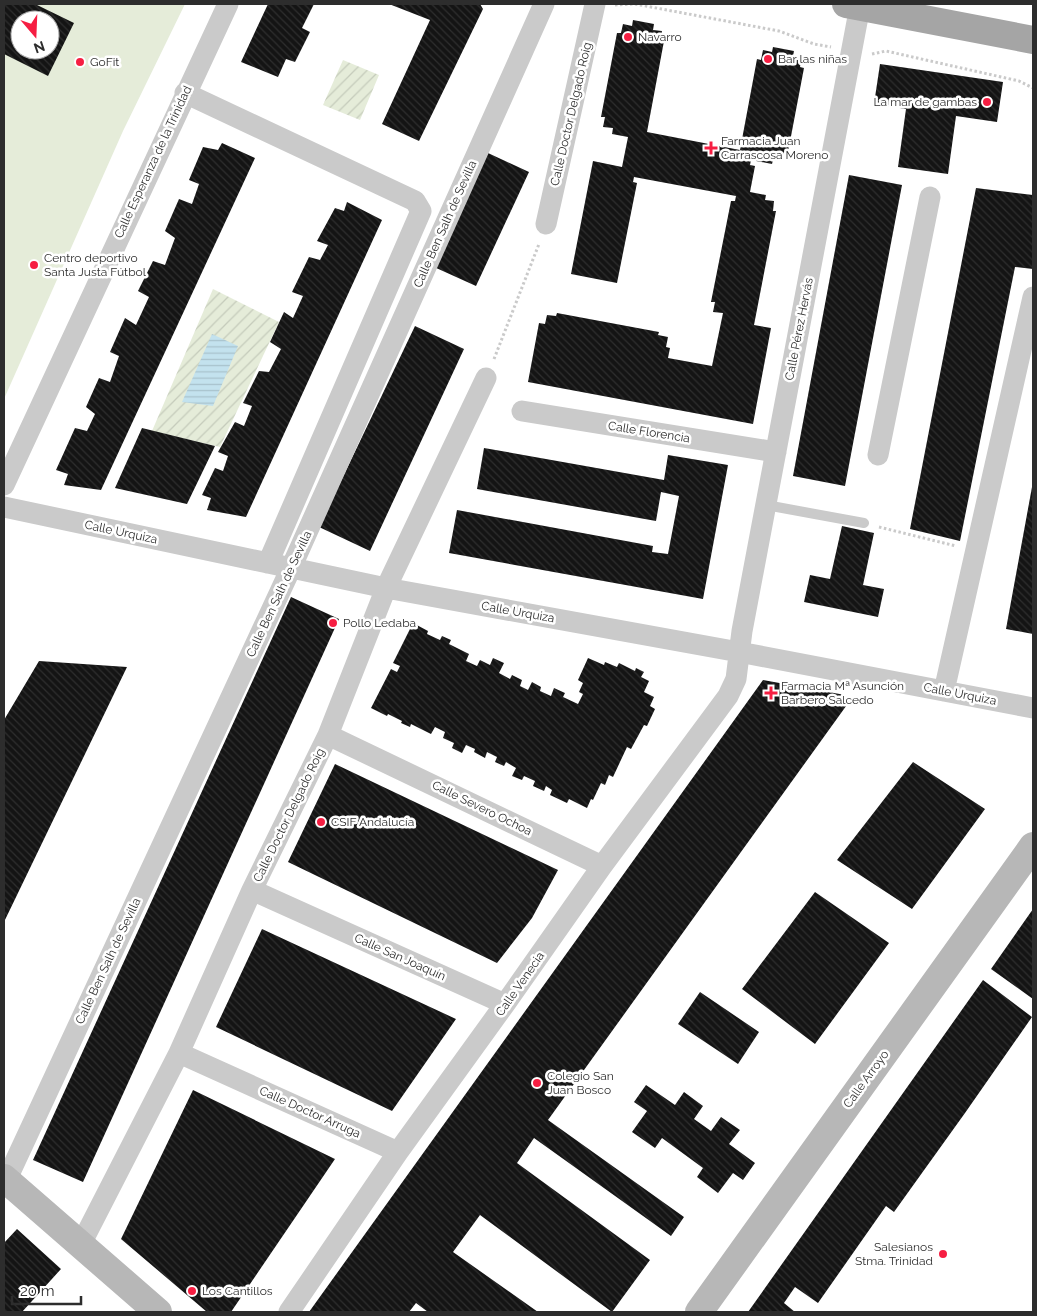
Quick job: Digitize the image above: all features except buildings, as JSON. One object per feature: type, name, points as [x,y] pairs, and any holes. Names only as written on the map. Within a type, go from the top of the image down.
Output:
[{"type":"main road","points":[[853,5],[1033,40]]},
{"type":"main road","name":"Calle Arroyo","points":[[699,1312],[1033,846]]},
{"type":"main road","points":[[5,1180],[158,1312]]},
{"type":"street","name":"Calle Esperanza de la Trinidad","points":[[4,485],[228,4]]},
{"type":"street","name":"Calle Ben Salh de Sevilla","points":[[5,1180],[291,568],[544,4]]},
{"type":"street","name":"Calle Doctor Delgado Roig","points":[[546,224],[595,4]]},
{"type":"street","name":"Calle Pérez Hervás","points":[[739,652],[852,51],[853,5]]},
{"type":"street","points":[[185,93],[415,201],[421,212],[268,563]]},
{"type":"street","points":[[878,455],[930,197]]},
{"type":"street","points":[[944,691],[1033,297]]},
{"type":"street","name":"Calle Doctor Delgado Roig","points":[[80,1246],[178,1053],[252,890],[328,735],[386,588],[486,378]]},
{"type":"street","name":"Calle Florencia","points":[[522,411],[776,452]]},
{"type":"street","name":"Calle Urquiza","points":[[4,507],[386,588],[1033,708]]},
{"type":"street","name":"Calle Venecia","points":[[289,1312],[398,1152],[602,866],[728,696],[736,678],[739,652]]},
{"type":"street","name":"Calle Severo Ochoa","points":[[328,735],[602,866]]},
{"type":"street","name":"Calle San Joaquín","points":[[252,890],[505,1004]]},
{"type":"street","name":"Calle Doctor Arruga","points":[[178,1053],[398,1152]]},
{"type":"lane","points":[[766,505],[864,523]]},
{"type":"path","points":[[606,4],[634,4],[779,31],[814,44],[868,55],[886,51],[1019,81],[1033,88]]},
{"type":"path","points":[[486,378],[546,224]]},
{"type":"path","points":[[864,523],[976,550]]},
{"type":"green space","points":[[4,4],[185,4],[123,131],[4,399]]},
{"type":"green space","points":[[343,60],[379,75],[360,120],[323,105]]},
{"type":"green space","points":[[213,289],[279,322],[220,447],[152,431]]},
{"type":"water","points":[[212,334],[238,346],[213,406],[182,402]]},
{"type":"place","name":"Navarro","points":[[628,37]]},
{"type":"place","name":"Bar las niñas","points":[[768,59]]},
{"type":"place","name":"GoFit","points":[[80,62]]},
{"type":"place","name":"La mar de gambas","points":[[987,102]]},
{"type":"place","name":"Farmacia Juan Carrascosa Moreno","points":[[711,148]]},
{"type":"place","name":"Centro deportivo Santa Justa Fútbol","points":[[34,265]]},
{"type":"place","name":"Pollo Ledaba","points":[[333,623]]},
{"type":"place","name":"Farmacia Mª Asunción Barbero Salcedo","points":[[771,693]]},
{"type":"place","name":"CSIF Andalucía","points":[[321,822]]},
{"type":"place","name":"Colegio San Juan Bosco","points":[[537,1083]]},
{"type":"place","name":"Salesianos Stma. Trinidad","points":[[943,1254]]},
{"type":"place","name":"Los Cantillos","points":[[192,1291]]}]
